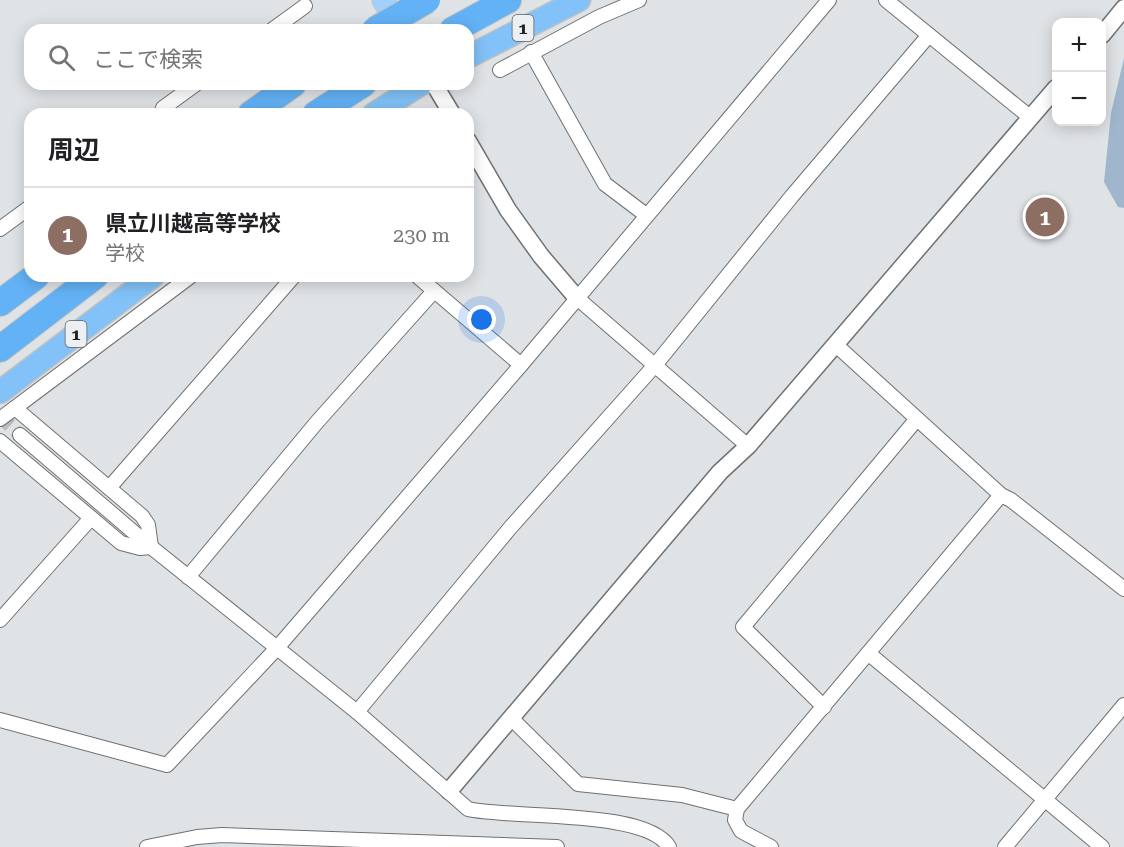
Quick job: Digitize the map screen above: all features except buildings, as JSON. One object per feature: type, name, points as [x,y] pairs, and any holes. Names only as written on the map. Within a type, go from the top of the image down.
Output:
[{"type":"highway","points":[[386,24],[428,0]]},
{"type":"highway","points":[[464,24],[508,0]]},
{"type":"highway","name":"1","points":[[474,54],[571,2]]},
{"type":"highway","points":[[259,108],[285,90]]},
{"type":"highway","points":[[325,108],[354,90]]},
{"type":"highway","points":[[383,108],[412,90]]},
{"type":"highway","points":[[0,303],[28,282]]},
{"type":"highway","points":[[0,349],[87,282]]},
{"type":"highway","name":"1","points":[[8,400],[146,282]]},
{"type":"main road","points":[[383,0],[397,24]]},
{"type":"street","points":[[500,70],[599,17],[639,0]]},
{"type":"street","points":[[1,723],[167,765],[277,648],[521,365],[576,297],[829,0]]},
{"type":"street","points":[[886,0],[1031,118]]},
{"type":"street","points":[[280,24],[305,6]]},
{"type":"street","points":[[1106,29],[1124,8]]},
{"type":"street","points":[[357,712],[510,528],[656,364],[792,196],[929,35]]},
{"type":"street","points":[[531,52],[605,184],[646,215]]},
{"type":"street","points":[[163,108],[188,90]]},
{"type":"street","points":[[438,90],[448,108]]},
{"type":"street","points":[[449,791],[720,472],[748,446],[1052,93]]},
{"type":"street","points":[[474,151],[508,210],[541,256],[576,297],[748,446]]},
{"type":"street","points":[[0,229],[24,211]]},
{"type":"street","points":[[0,419],[8,400],[182,282]]},
{"type":"street","points":[[110,488],[289,282]]},
{"type":"street","points":[[424,282],[521,365]]},
{"type":"street","points":[[188,577],[317,422],[434,291]]},
{"type":"street","points":[[836,345],[1001,495],[1011,500],[1124,589]]},
{"type":"street","points":[[8,400],[142,516],[148,525],[151,547]]},
{"type":"street","points":[[824,706],[743,627],[916,420]]},
{"type":"street","points":[[20,435],[151,547],[357,712],[468,809],[486,813],[590,818],[658,834],[669,847]]},
{"type":"street","points":[[0,441],[121,543],[129,546],[151,547]]},
{"type":"street","points":[[771,847],[741,831],[735,820],[737,810],[1001,495]]},
{"type":"street","points":[[0,620],[91,518]]},
{"type":"street","points":[[868,653],[1102,847]]},
{"type":"street","points":[[1005,847],[1124,705]]},
{"type":"street","points":[[512,719],[578,784],[682,795],[737,810]]},
{"type":"street","points":[[147,847],[197,837],[222,835],[557,847]]},
{"type":"shaded area","points":[[1124,58],[1124,208],[1118,207],[1104,182],[1111,113]]},
{"type":"tunnel","points":[[0,416],[20,435]]},
{"type":"place","name":"県立川越高等学校","points":[[1045,217]]}]
